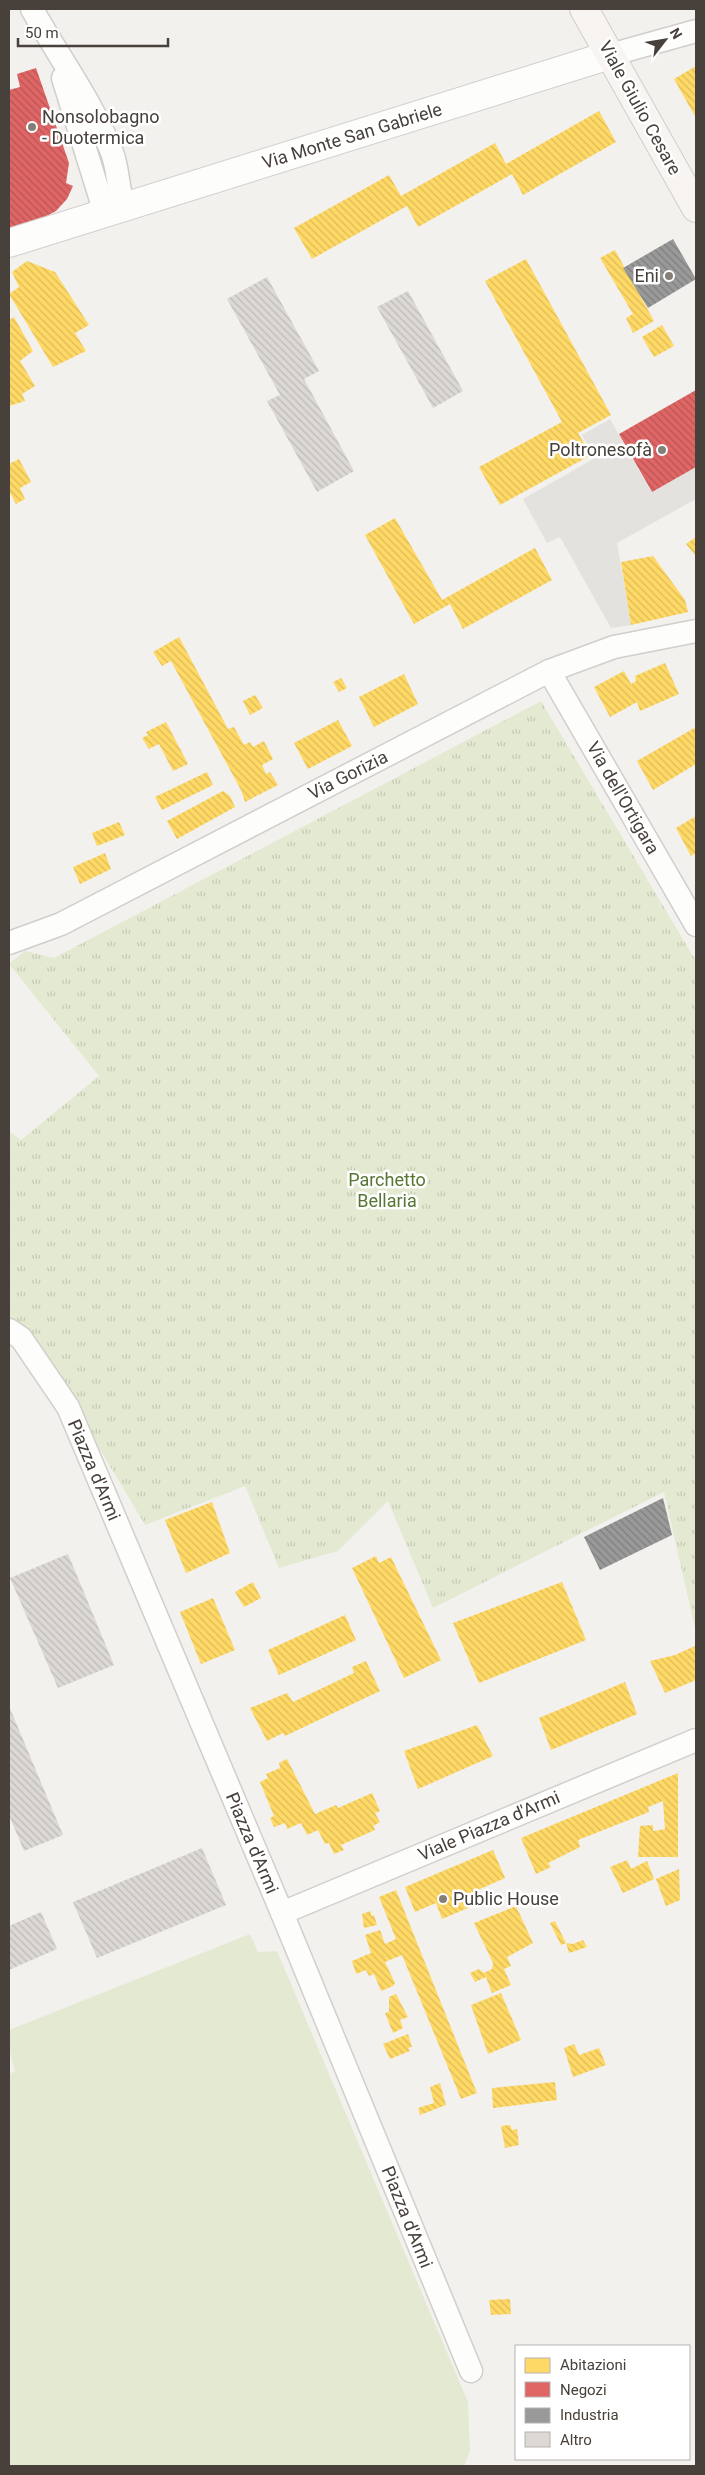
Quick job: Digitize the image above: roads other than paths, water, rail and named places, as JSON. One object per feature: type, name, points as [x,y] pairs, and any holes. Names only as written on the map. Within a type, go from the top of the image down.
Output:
[{"type":"main road","name":"Viale Giulio Cesare","points":[[584,9],[696,208]]},
{"type":"street","points":[[32,9],[53,46],[115,209]]},
{"type":"street","name":"Via Monte San Gabriele","points":[[9,243],[610,55],[696,31]]},
{"type":"street","name":"Via Gorizia","points":[[9,943],[61,924],[549,671],[614,647],[696,631]]},
{"type":"street","name":"Via dell'Ortigara","points":[[549,671],[696,925]]},
{"type":"street","name":"Piazza d'Armi","points":[[9,1330],[22,1338],[68,1407],[282,1912],[470,2371]]},
{"type":"street","name":"Viale Piazza d'Armi","points":[[282,1912],[696,1740]]},
{"type":"place","name":"Nonsolobagno - Duotermica","points":[[32,127]]},
{"type":"place","name":"Eni","points":[[669,276]]},
{"type":"place","name":"Poltronesofà","points":[[662,450]]},
{"type":"place","name":"Public House","points":[[443,1899]]},
{"type":"park label","name":"Parchetto Bellaria","points":[[387,1190]]}]
